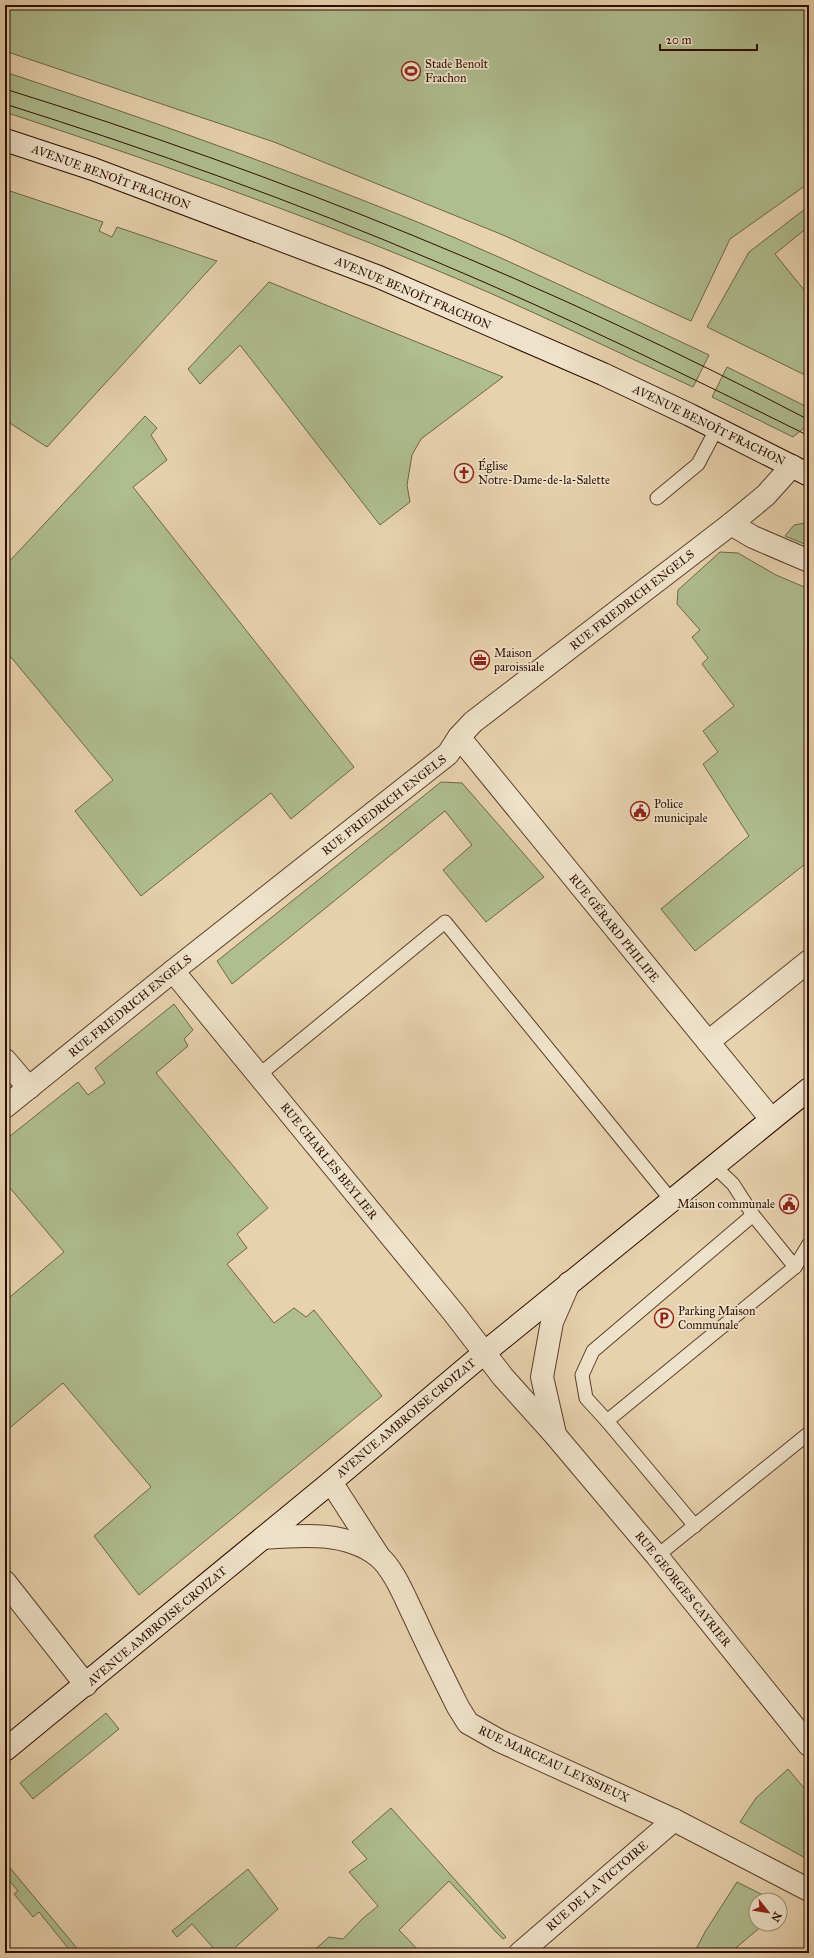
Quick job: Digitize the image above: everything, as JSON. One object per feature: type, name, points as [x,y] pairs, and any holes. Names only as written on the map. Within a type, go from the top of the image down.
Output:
[{"type":"street","name":"AVENUE BENOÎT FRACHON","points":[[5,140],[93,168],[379,277],[603,374],[801,470]]},
{"type":"street","name":"RUE FRIEDRICH ENGELS","points":[[5,1108],[173,971],[448,754],[459,737],[473,722],[731,524],[766,495],[801,470]]},
{"type":"street","points":[[731,524],[753,537],[809,560]]},
{"type":"street","name":"RUE GÉRARD PHILIPE","points":[[459,737],[771,1119]]},
{"type":"street","points":[[708,1042],[809,961]]},
{"type":"street","name":"RUE CHARLES BEYLIER","points":[[173,971],[484,1352]]},
{"type":"street","points":[[5,1060],[29,1088]]},
{"type":"street","name":"AVENUE AMBROISE CROIZAT","points":[[5,1750],[264,1538],[484,1352],[809,1089]]},
{"type":"street","name":"RUE GEORGES CAYRIER","points":[[555,1435],[542,1377],[552,1322],[569,1283]]},
{"type":"street","name":"RUE GEORGES CAYRIER","points":[[484,1352],[657,1556],[809,1745]]},
{"type":"street","name":"RUE MARCEAU LEYSSIEUX","points":[[331,1482],[379,1557],[396,1579],[458,1707],[468,1723],[500,1741],[674,1820],[809,1890]]},
{"type":"street","name":"RUE MARCEAU LEYSSIEUX","points":[[264,1538],[311,1535],[330,1538],[353,1543],[379,1557]]},
{"type":"street","points":[[5,1582],[86,1685]]},
{"type":"street","name":"RUE DE LA VICTOIRE","points":[[520,1953],[674,1820]]},
{"type":"lane","points":[[657,498],[698,464],[717,428]]},
{"type":"lane","points":[[259,1075],[445,922],[672,1200]]},
{"type":"lane","points":[[714,1166],[733,1184],[754,1215],[795,1267]]},
{"type":"lane","points":[[695,1526],[586,1398],[582,1374],[593,1351],[754,1215]]},
{"type":"lane","points":[[607,1422],[795,1267],[809,1244]]},
{"type":"lane","points":[[657,1556],[809,1433]]},
{"type":"green space","points":[[5,5],[809,5],[809,183],[730,239],[691,321],[503,235],[274,142],[5,51]]},
{"type":"green space","points":[[5,72],[144,119],[329,187],[417,222],[543,277],[709,355],[693,387],[490,293],[370,243],[127,153],[5,112]]},
{"type":"green space","points":[[10,191],[103,222],[99,231],[112,237],[117,227],[217,261],[47,447],[5,420],[5,202]]},
{"type":"green space","points":[[809,206],[809,226],[775,254],[809,296],[809,377],[707,327],[749,252]]},
{"type":"green space","points":[[269,282],[503,377],[421,439],[412,455],[407,485],[410,502],[380,525],[240,345],[200,384],[188,369]]},
{"type":"green space","points":[[727,367],[809,408],[809,424],[793,437],[712,397]]},
{"type":"green space","points":[[145,416],[157,428],[151,435],[167,460],[133,487],[354,767],[291,819],[271,793],[141,896],[75,811],[113,780],[5,650],[5,566]]},
{"type":"green space","points":[[805,523],[809,525],[809,546],[785,536],[794,525]]},
{"type":"green space","points":[[720,552],[738,553],[776,575],[809,589],[809,861],[695,951],[661,909],[749,836],[703,764],[718,752],[703,731],[734,706],[702,664],[708,658],[692,637],[700,630],[677,604],[678,590]]},
{"type":"green space","points":[[441,782],[462,783],[544,877],[486,922],[443,870],[472,845],[445,811],[232,984],[217,961]]},
{"type":"green space","points":[[174,1004],[193,1030],[184,1039],[188,1046],[156,1073],[268,1208],[237,1234],[247,1248],[227,1264],[274,1323],[294,1308],[306,1317],[314,1310],[382,1396],[139,1595],[94,1536],[151,1487],[63,1383],[5,1432],[5,1301],[64,1252],[5,1182],[5,1140],[78,1082],[88,1095],[105,1083],[95,1068]]},
{"type":"green space","points":[[106,1713],[119,1729],[33,1799],[20,1783]]},
{"type":"green space","points":[[788,1769],[809,1794],[809,1860],[740,1822],[756,1798]]},
{"type":"green space","points":[[391,1808],[506,1937],[503,1939],[449,1881],[399,1930],[421,1953],[311,1953],[329,1937],[343,1939],[362,1919],[378,1906],[349,1872],[367,1859],[352,1842]]},
{"type":"green space","points":[[5,1862],[81,1953],[72,1953],[39,1912],[33,1917],[14,1894],[18,1891],[8,1879],[10,1877],[5,1871]]},
{"type":"green space","points":[[248,1869],[278,1909],[229,1953],[214,1953],[216,1951],[192,1924],[177,1937],[172,1931]]},
{"type":"green space","points":[[737,1882],[757,1892],[748,1892],[748,1932],[755,1932],[730,1953],[694,1953],[705,1932]]},
{"type":"tram line","points":[[5,89],[109,122],[211,158],[414,236],[614,323],[809,420]]},
{"type":"tram line","points":[[5,104],[169,158],[331,218],[484,282],[578,324],[809,436]]},
{"type":"place","name":"Stade Benoît Frachon","points":[[411,71]]},
{"type":"place","name":"Église Notre-Dame-de-la-Salette","points":[[464,473]]},
{"type":"place","name":"Maison paroissiale","points":[[480,660]]},
{"type":"place","name":"Police municipale","points":[[640,811]]},
{"type":"place","name":"Maison communale","points":[[789,1204]]},
{"type":"place","name":"Parking Maison Communale","points":[[664,1318]]}]
